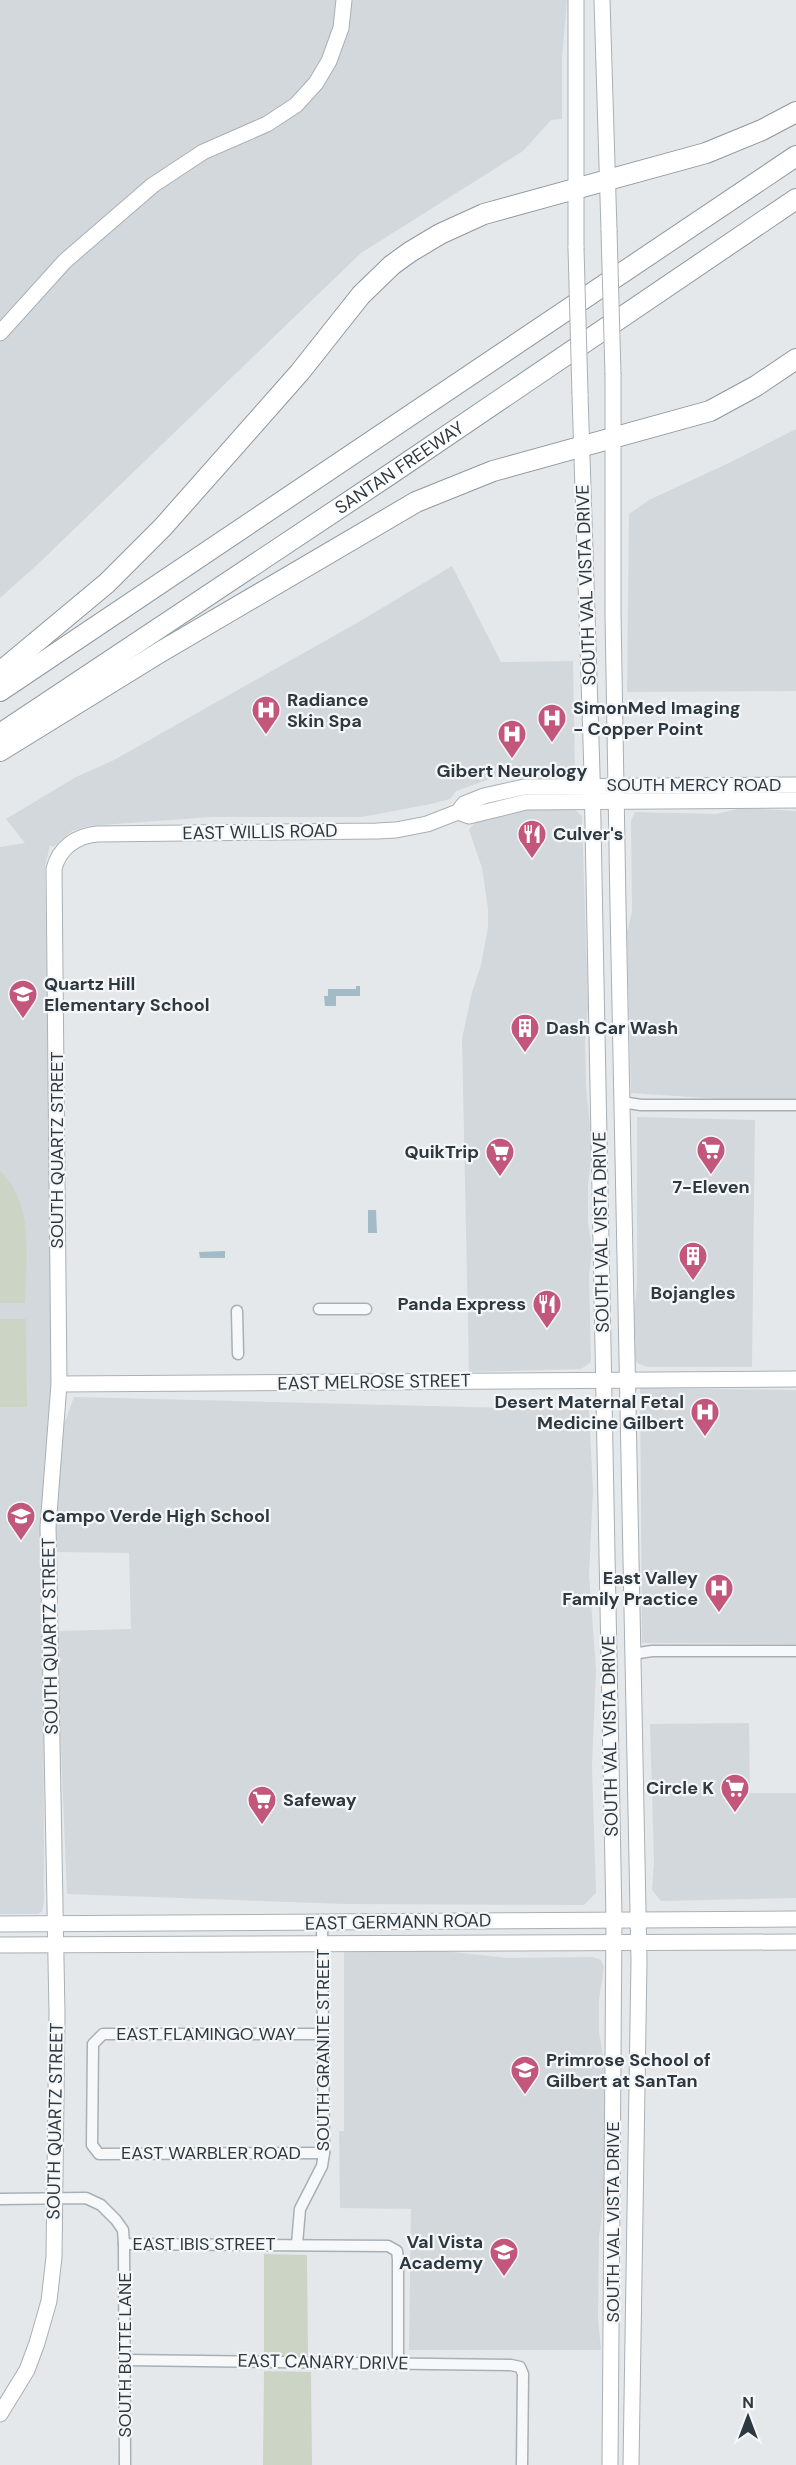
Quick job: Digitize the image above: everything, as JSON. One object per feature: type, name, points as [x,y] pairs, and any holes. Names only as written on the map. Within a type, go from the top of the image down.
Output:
[{"type":"highway","points":[[0,672],[107,583],[163,527],[300,372],[361,295],[392,265],[424,242],[474,218],[706,153],[762,130],[796,112]]},
{"type":"highway","name":"SANTAN FREEWAY","points":[[0,691],[796,156]]},
{"type":"highway","name":"SANTAN FREEWAY","points":[[0,734],[389,475],[796,199]]},
{"type":"highway","points":[[0,751],[162,651],[417,502],[492,471],[710,411],[756,386],[796,359]]},
{"type":"main road","points":[[0,333],[65,261],[153,184],[202,152],[267,124],[296,105],[316,82],[329,61],[341,28],[344,0]]},
{"type":"main road","name":"SOUTH VAL VISTA DRIVE","points":[[576,0],[576,248],[592,793],[614,1919],[610,2465]]},
{"type":"main road","name":"SOUTH VAL VISTA DRIVE","points":[[602,0],[614,436],[613,614],[616,793],[626,1380],[639,1919],[631,2465]]},
{"type":"main road","name":"SOUTH MERCY ROAD","points":[[616,793],[796,785]]},
{"type":"main road","name":"EAST WILLIS ROAD","points":[[64,849],[81,837],[97,834],[396,830],[427,824],[458,812],[464,804],[506,790],[547,786],[592,793]]},
{"type":"main road","name":"SOUTH MERCY ROAD","points":[[592,793],[796,800]]},
{"type":"main road","name":"SOUTH QUARTZ STREET","points":[[0,2414],[27,2370],[43,2325],[52,2278],[57,2014],[48,1527],[59,1384],[54,869],[64,849]]},
{"type":"main road","points":[[598,1102],[622,1102]]},
{"type":"main road","name":"EAST MELROSE STREET","points":[[59,1384],[796,1379]]},
{"type":"main road","points":[[609,1654],[632,1654]]},
{"type":"main road","name":"EAST GERMANN ROAD","points":[[0,1924],[796,1919]]},
{"type":"main road","name":"EAST GERMANN ROAD","points":[[0,1945],[796,1942]]},
{"type":"main road","points":[[613,2158],[636,2157]]},
{"type":"main road","points":[[612,2342],[632,2343]]},
{"type":"street","points":[[622,1102],[641,1105],[796,1105]]},
{"type":"street","points":[[319,1310],[366,1309]]},
{"type":"street","points":[[237,1311],[237,1354]]},
{"type":"street","points":[[632,1654],[652,1651],[796,1651]]},
{"type":"street","name":"SOUTH GRANITE STREET","points":[[297,2244],[300,2209],[322,2166],[324,2153],[322,1923]]},
{"type":"street","name":"EAST FLAMINGO WAY","points":[[99,2154],[92,2145],[93,2044],[103,2034],[323,2034]]},
{"type":"street","name":"EAST WARBLER ROAD","points":[[99,2154],[324,2153]]},
{"type":"street","name":"EAST IBIS STREET","points":[[0,2199],[86,2198],[101,2205],[123,2230],[124,2244],[388,2246],[397,2251],[398,2363]]},
{"type":"street","name":"SOUTH BUTTE LANE","points":[[124,2244],[125,2465]]},
{"type":"street","name":"EAST CANARY DRIVE","points":[[125,2360],[511,2364],[520,2367],[523,2374],[522,2465]]},
{"type":"shaded area","points":[[0,0],[567,0],[562,58],[562,119],[551,120],[523,151],[361,253],[0,598]]},
{"type":"shaded area","points":[[796,429],[796,691],[627,692],[629,514],[649,500]]},
{"type":"shaded area","points":[[452,566],[501,662],[573,661],[575,774],[540,772],[498,776],[456,791],[450,799],[362,817],[212,817],[88,826],[72,831],[53,847],[50,845],[45,867],[52,1368],[43,1487],[44,1901],[42,1912],[37,1914],[0,1914],[0,847],[25,843],[6,819],[76,777],[114,760],[362,620]]},
{"type":"shaded area","points":[[742,808],[796,811],[796,1099],[722,1099],[631,1093],[627,932],[632,912],[631,821],[635,812],[716,814]]},
{"type":"shaded area","points":[[532,809],[574,809],[582,816],[588,1006],[585,1041],[586,1085],[592,1148],[588,1185],[588,1222],[592,1250],[589,1276],[591,1362],[581,1369],[469,1372],[462,1039],[472,992],[481,965],[488,927],[488,909],[482,868],[469,830],[475,822],[497,814]]},
{"type":"shaded area","points":[[637,1117],[755,1120],[752,1367],[648,1367],[637,1363],[635,1359]]},
{"type":"shaded area","points":[[0,1171],[11,1184],[19,1199],[24,1216],[27,1251],[25,1303],[0,1303]]},
{"type":"shaded area","points":[[0,1319],[26,1319],[27,1407],[0,1407]]},
{"type":"shaded area","points":[[640,1388],[796,1390],[796,1644],[642,1643]]},
{"type":"shaded area","points":[[74,1397],[589,1410],[593,1491],[589,1575],[596,1670],[592,1766],[596,1893],[584,1905],[344,1904],[67,1894],[56,1631],[131,1629],[129,1553],[55,1552],[63,1427]]},
{"type":"shaded area","points":[[749,1723],[750,1793],[796,1793],[796,1898],[661,1901],[652,1890],[654,1862],[650,1724]]},
{"type":"shaded area","points":[[443,1951],[508,1958],[593,1957],[601,1960],[604,1967],[599,1999],[599,2032],[604,2061],[604,2201],[599,2236],[598,2320],[601,2350],[409,2350],[411,2209],[340,2208],[339,2131],[344,2131],[344,1952]]},
{"type":"shaded area","points":[[264,2254],[307,2255],[308,2357],[264,2356]]},
{"type":"shaded area","points":[[264,2371],[311,2372],[312,2465],[263,2465]]},
{"type":"water","points":[[356,986],[360,986],[360,996],[336,996],[336,1006],[325,1006],[324,996],[328,996],[328,989],[356,989]]},
{"type":"water","points":[[368,1210],[376,1210],[377,1233],[368,1233]]},
{"type":"water","points":[[225,1251],[225,1258],[200,1258],[199,1252]]},
{"type":"place","name":"Radiance Skin Spa","points":[[266,736]]},
{"type":"place","name":"SimonMed Imaging - Copper Point","points":[[552,744]]},
{"type":"place","name":"Gibert Neurology","points":[[512,760]]},
{"type":"place","name":"Culver's","points":[[532,860]]},
{"type":"place","name":"Quartz Hill Elementary School","points":[[23,1020]]},
{"type":"place","name":"Dash Car Wash","points":[[525,1054]]},
{"type":"place","name":"7-Eleven","points":[[711,1176]]},
{"type":"place","name":"QuikTrip","points":[[500,1178]]},
{"type":"place","name":"Bojangles","points":[[693,1282]]},
{"type":"place","name":"Panda Express","points":[[547,1330]]},
{"type":"place","name":"Desert Maternal Fetal Medicine Gilbert","points":[[705,1438]]},
{"type":"place","name":"Campo Verde High School","points":[[21,1542]]},
{"type":"place","name":"East Valley Family Practice","points":[[719,1614]]},
{"type":"place","name":"Circle K","points":[[735,1814]]},
{"type":"place","name":"Safeway","points":[[262,1826]]},
{"type":"place","name":"Primrose School of Gilbert at SanTan","points":[[525,2096]]},
{"type":"place","name":"Val Vista Academy","points":[[504,2278]]}]
